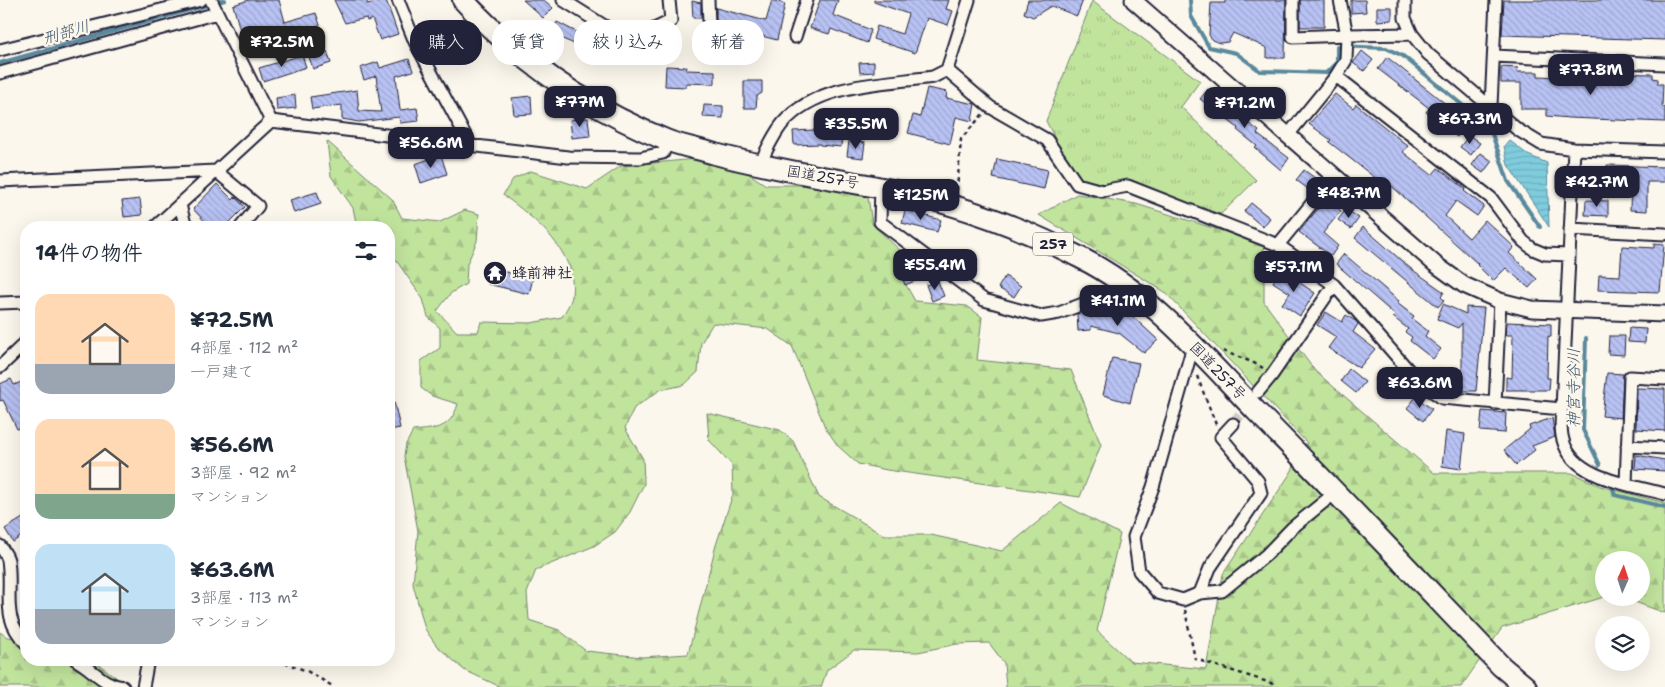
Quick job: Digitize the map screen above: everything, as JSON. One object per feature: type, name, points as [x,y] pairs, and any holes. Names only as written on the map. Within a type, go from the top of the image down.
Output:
[{"type":"highway","name":"国道257号","points":[[463,0],[493,33],[545,74],[602,110],[668,141],[759,166],[881,188],[961,206],[1015,225],[1085,259],[1128,287],[1336,492],[1501,666],[1526,687]]},
{"type":"street","points":[[0,50],[200,0]]},
{"type":"street","points":[[398,0],[415,42],[471,146]]},
{"type":"street","points":[[564,0],[614,32],[648,32],[671,21],[668,0]]},
{"type":"street","points":[[708,0],[709,20]]},
{"type":"street","points":[[795,36],[807,0]]},
{"type":"street","points":[[759,166],[783,123],[798,109],[818,97],[836,91],[933,78],[947,70],[969,0]]},
{"type":"street","points":[[1133,0],[1335,175],[1434,264],[1464,285],[1500,301],[1532,309],[1665,314]]},
{"type":"street","points":[[1293,0],[1293,37],[1412,34]]},
{"type":"street","points":[[1288,135],[1336,76],[1346,60],[1347,36],[1340,0]]},
{"type":"street","points":[[1405,0],[1405,18],[1412,34],[1428,54],[1518,130],[1541,144],[1574,149],[1665,152]]},
{"type":"street","points":[[1491,106],[1496,0]]},
{"type":"street","points":[[0,73],[214,6],[272,121]]},
{"type":"street","points":[[1494,56],[1665,64]]},
{"type":"street","points":[[947,70],[990,107],[1047,140],[1077,184],[1102,191],[1128,186],[1278,245],[1334,285],[1418,381],[1442,398],[1562,409]]},
{"type":"street","points":[[1336,76],[1491,198],[1523,241],[1533,250],[1545,254],[1568,255]]},
{"type":"street","points":[[162,221],[272,121],[568,157],[640,158],[663,153],[668,141]]},
{"type":"street","points":[[1574,149],[1562,409],[1563,442],[1574,462],[1588,472],[1665,494]]},
{"type":"street","points":[[0,181],[216,171],[258,206],[246,221]]},
{"type":"street","points":[[1278,245],[1335,175]]},
{"type":"street","points":[[881,188],[880,222],[984,300],[1041,316],[1059,313],[1128,287]]},
{"type":"street","points":[[180,205],[184,221]]},
{"type":"street","points":[[1570,229],[1665,234]]},
{"type":"street","points":[[1258,392],[1272,375],[1334,285]]},
{"type":"street","points":[[1495,404],[1500,301]]},
{"type":"street","points":[[0,303],[20,302]]},
{"type":"street","points":[[0,367],[20,348]]},
{"type":"street","points":[[1191,351],[1153,487],[1134,537],[1138,571],[1158,593],[1183,600],[1200,593],[1222,590],[1266,555],[1292,528],[1336,492]]},
{"type":"street","points":[[1626,484],[1630,377],[1665,378]]},
{"type":"street","points":[[1200,593],[1210,568],[1261,493],[1258,481],[1221,437],[1233,424]]},
{"type":"street","points":[[1627,446],[1665,448]]},
{"type":"street","points":[[0,546],[8,559],[3,614],[20,639]]},
{"type":"street","points":[[87,666],[108,685],[123,687]]},
{"type":"street","points":[[143,687],[147,666]]},
{"type":"path","points":[[961,206],[956,187],[961,139],[990,107]]},
{"type":"path","points":[[1216,348],[1238,358],[1251,360],[1272,375]]},
{"type":"path","points":[[1191,351],[1221,437]]},
{"type":"path","points":[[1183,600],[1196,660],[1271,683],[1276,687]]},
{"type":"path","points":[[293,666],[307,671],[334,687]]},
{"type":"green space","points":[[1092,1],[1200,81],[1181,107],[1256,180],[1221,214],[1080,178],[1067,162],[1046,121]]},
{"type":"green space","points":[[327,141],[392,199],[402,218],[440,222],[465,210],[479,214],[477,241],[467,264],[466,284],[451,293],[437,311],[457,332],[478,332],[481,322],[531,323],[562,317],[572,296],[572,280],[568,264],[561,250],[540,225],[503,195],[513,179],[531,171],[587,189],[621,166],[696,159],[737,166],[766,185],[808,185],[868,197],[872,224],[905,255],[897,269],[915,301],[967,306],[982,317],[977,360],[1071,370],[1101,445],[1080,497],[887,470],[858,464],[838,446],[825,427],[792,346],[768,329],[713,323],[701,343],[698,372],[684,385],[660,390],[634,408],[625,428],[643,459],[644,484],[630,512],[615,532],[594,546],[536,570],[527,593],[529,620],[559,630],[586,651],[642,657],[688,654],[716,545],[733,494],[732,465],[709,440],[707,413],[780,430],[793,441],[819,497],[884,535],[931,535],[1002,551],[1061,503],[1120,534],[1097,631],[1131,662],[1206,669],[1223,574],[1290,474],[1307,443],[1165,292],[1039,215],[1077,194],[1136,204],[1264,244],[1264,302],[1315,371],[1434,473],[1572,473],[1600,486],[1665,503],[1665,613],[1646,606],[1650,606],[1650,551],[1595,551],[1595,600],[1502,628],[1461,687],[1006,687],[1004,663],[989,643],[957,644],[918,652],[854,650],[827,670],[821,687],[501,687],[464,670],[436,645],[425,629],[413,584],[418,531],[404,456],[406,444],[413,431],[436,428],[447,423],[455,413],[458,404],[432,396],[421,388],[421,361],[440,348],[440,328],[428,317],[423,299],[395,259],[395,221],[356,221],[353,208],[331,176]]},
{"type":"green space","points":[[0,632],[7,637],[20,638],[20,666],[101,666],[129,687],[0,687]]},
{"type":"water","points":[[1509,140],[1528,155],[1547,163],[1549,227],[1508,165],[1504,146]]},
{"type":"building","points":[[249,0],[279,0],[285,22],[316,13],[320,25],[292,34],[292,37],[245,48],[233,5]]},
{"type":"building","points":[[334,0],[367,0],[367,4],[386,0],[398,34],[380,40],[372,19],[367,21],[366,18],[345,23]]},
{"type":"building","points":[[523,0],[544,0],[553,8],[543,18]]},
{"type":"building","points":[[772,0],[785,4],[777,40],[764,37],[764,20],[766,21]]},
{"type":"building","points":[[820,0],[838,0],[833,15],[871,30],[867,43],[831,29],[829,34],[810,28]]},
{"type":"building","points":[[874,0],[949,0],[946,9],[953,11],[948,25],[927,18],[915,53],[873,39],[877,26],[902,34],[908,14],[874,2]]},
{"type":"building","points":[[1028,0],[1083,0],[1077,16],[1051,6],[1033,17],[1024,13]]},
{"type":"building","points":[[1225,0],[1286,0],[1285,58],[1267,58],[1267,48],[1233,33],[1228,42],[1220,43],[1212,40],[1209,35],[1211,3],[1225,3]]},
{"type":"building","points":[[1300,0],[1324,0],[1324,27],[1300,27]]},
{"type":"building","points":[[1351,0],[1365,0],[1366,12],[1351,13]]},
{"type":"building","points":[[1504,0],[1665,0],[1665,40],[1502,35]]},
{"type":"building","points":[[692,1],[701,3],[701,18],[693,18]]},
{"type":"building","points":[[1377,7],[1392,7],[1392,20],[1377,21]]},
{"type":"building","points":[[716,8],[762,20],[716,20]]},
{"type":"building","points":[[564,26],[574,31],[574,44],[564,40]]},
{"type":"building","points":[[327,51],[331,63],[313,69],[309,57]]},
{"type":"building","points":[[1362,51],[1373,60],[1364,71],[1353,63]]},
{"type":"building","points":[[302,55],[306,67],[263,81],[259,68]]},
{"type":"building","points":[[1387,57],[1452,109],[1449,113],[1466,126],[1457,137],[1426,112],[1429,108],[1378,69]]},
{"type":"building","points":[[409,59],[413,71],[396,76],[400,110],[417,108],[419,121],[400,123],[399,117],[359,122],[342,119],[342,105],[312,109],[310,97],[357,90],[359,111],[381,112],[376,76],[364,80],[360,68],[378,62],[380,68]]},
{"type":"building","points":[[874,62],[874,72],[860,73],[859,63]]},
{"type":"building","points":[[666,66],[687,67],[686,70],[715,71],[715,84],[686,83],[686,87],[665,86]]},
{"type":"building","points":[[1501,67],[1518,68],[1517,72],[1538,72],[1538,76],[1607,79],[1608,73],[1653,74],[1653,78],[1658,79],[1658,84],[1663,84],[1662,107],[1665,107],[1665,122],[1569,118],[1547,116],[1547,109],[1521,109],[1521,83],[1501,83]]},
{"type":"building","points":[[744,81],[762,81],[762,93],[757,96],[756,108],[744,108]]},
{"type":"building","points":[[927,88],[947,92],[946,98],[975,104],[972,121],[956,117],[950,144],[908,133],[913,115],[920,117]]},
{"type":"building","points":[[1208,89],[1241,114],[1239,116],[1259,131],[1257,134],[1289,158],[1281,170],[1255,148],[1257,146],[1237,130],[1238,128],[1200,99]]},
{"type":"building","points":[[1335,94],[1353,108],[1356,104],[1408,146],[1403,152],[1432,175],[1438,168],[1466,189],[1464,191],[1484,206],[1477,216],[1456,201],[1445,216],[1469,238],[1485,220],[1514,247],[1509,253],[1537,279],[1529,288],[1506,268],[1493,281],[1478,264],[1385,180],[1383,184],[1309,124]]},
{"type":"building","points":[[295,95],[296,108],[277,110],[276,98]]},
{"type":"building","points":[[531,96],[532,114],[514,115],[512,98]]},
{"type":"building","points":[[704,105],[723,106],[723,118],[703,117]]},
{"type":"building","points":[[588,118],[590,136],[572,138],[570,120]]},
{"type":"building","points":[[814,130],[842,133],[841,147],[820,144],[794,145],[793,131]]},
{"type":"building","points":[[1469,135],[1480,143],[1471,155],[1460,147]]},
{"type":"building","points":[[849,141],[865,143],[863,158],[847,156]]},
{"type":"building","points":[[1481,153],[1492,161],[1483,173],[1472,165]]},
{"type":"building","points":[[441,155],[447,174],[421,183],[415,164]]},
{"type":"building","points":[[997,159],[1048,170],[1044,189],[993,178]]},
{"type":"building","points":[[1607,165],[1665,167],[1665,182],[1647,182],[1647,211],[1630,210],[1631,181],[1607,180]]},
{"type":"building","points":[[1304,170],[1319,181],[1311,191],[1296,180]]},
{"type":"building","points":[[217,184],[233,200],[235,197],[245,207],[231,221],[204,221],[193,209]]},
{"type":"building","points":[[317,192],[321,204],[294,213],[290,200]]},
{"type":"building","points":[[140,199],[142,215],[124,217],[122,201]]},
{"type":"building","points":[[1326,199],[1341,211],[1323,233],[1338,246],[1331,256],[1299,232]]},
{"type":"building","points":[[1586,200],[1608,201],[1608,216],[1585,215]]},
{"type":"building","points":[[1251,203],[1270,218],[1263,227],[1244,211]]},
{"type":"building","points":[[1346,209],[1359,218],[1351,229],[1338,220]]},
{"type":"building","points":[[905,210],[941,220],[937,232],[902,223]]},
{"type":"building","points":[[1363,227],[1410,268],[1444,292],[1441,297],[1444,300],[1438,307],[1355,238]]},
{"type":"building","points":[[1654,244],[1664,245],[1660,292],[1598,290],[1599,275],[1620,276],[1622,246],[1654,248]]},
{"type":"building","points":[[1344,254],[1399,301],[1397,303],[1414,316],[1412,319],[1428,331],[1425,336],[1441,349],[1433,359],[1410,341],[1412,337],[1405,332],[1408,329],[1393,317],[1395,315],[1336,264]]},
{"type":"building","points":[[919,261],[925,277],[905,285],[899,269]]},
{"type":"building","points":[[492,269],[533,278],[529,294],[488,284]]},
{"type":"building","points":[[1281,270],[1315,293],[1300,316],[1282,304],[1290,293],[1273,282]]},
{"type":"building","points":[[1005,276],[1021,286],[1014,297],[998,288]]},
{"type":"building","points":[[938,281],[944,296],[932,301],[926,285]]},
{"type":"building","points":[[1443,304],[1466,314],[1466,307],[1484,308],[1476,391],[1458,391],[1458,383],[1431,381],[1431,369],[1462,370],[1462,323],[1458,328],[1437,319]]},
{"type":"building","points":[[1085,311],[1130,314],[1158,340],[1144,353],[1119,333],[1091,326],[1091,330],[1078,331],[1077,314]]},
{"type":"building","points":[[1326,312],[1342,322],[1346,315],[1357,322],[1358,324],[1353,332],[1375,349],[1359,368],[1328,348],[1336,337],[1317,325]]},
{"type":"building","points":[[1507,322],[1551,324],[1551,337],[1548,336],[1547,378],[1550,378],[1549,390],[1506,390],[1506,377],[1512,378],[1513,335],[1506,335]]},
{"type":"building","points":[[1629,328],[1646,329],[1645,343],[1628,342]]},
{"type":"building","points":[[1609,336],[1625,336],[1624,355],[1608,354]]},
{"type":"building","points":[[1112,358],[1139,363],[1130,403],[1103,395]]},
{"type":"building","points":[[1349,369],[1365,382],[1356,393],[1341,381]]},
{"type":"building","points":[[1383,371],[1398,383],[1391,393],[1375,380]]},
{"type":"building","points":[[1607,373],[1623,374],[1621,418],[1602,416]]},
{"type":"building","points":[[11,379],[14,385],[20,382],[20,428],[17,429],[3,400],[0,401],[0,384]]},
{"type":"building","points":[[1637,388],[1665,389],[1665,431],[1636,429]]},
{"type":"building","points":[[1416,397],[1432,409],[1423,421],[1407,408]]},
{"type":"building","points":[[395,406],[400,428],[395,429]]},
{"type":"building","points":[[1482,411],[1506,413],[1505,433],[1480,431]]},
{"type":"building","points":[[1552,418],[1555,437],[1532,446],[1535,450],[1516,465],[1504,450],[1530,429],[1529,426]]},
{"type":"building","points":[[1446,431],[1465,434],[1461,469],[1442,466]]},
{"type":"building","points":[[1636,455],[1665,460],[1665,471],[1635,469]]},
{"type":"building","points":[[20,520],[20,537],[13,542],[5,529]]},
{"type":"waterway","name":"刑部川","points":[[0,63],[225,0]]},
{"type":"waterway","name":"神宮寺谷川","points":[[1190,0],[1191,16],[1209,47],[1236,53],[1260,71],[1326,73],[1337,62],[1337,46],[1386,48],[1403,56],[1490,128],[1508,181],[1540,227]]},
{"type":"waterway","name":"神宮寺谷川","points":[[1586,338],[1583,430],[1600,465]]},
{"type":"waterway","name":"神宮寺谷川","points":[[1613,489],[1615,495],[1665,507]]},
{"type":"tunnel","points":[[1233,424],[1252,399]]},
{"type":"place","name":"蜂前神社","points":[[495,273]]}]
